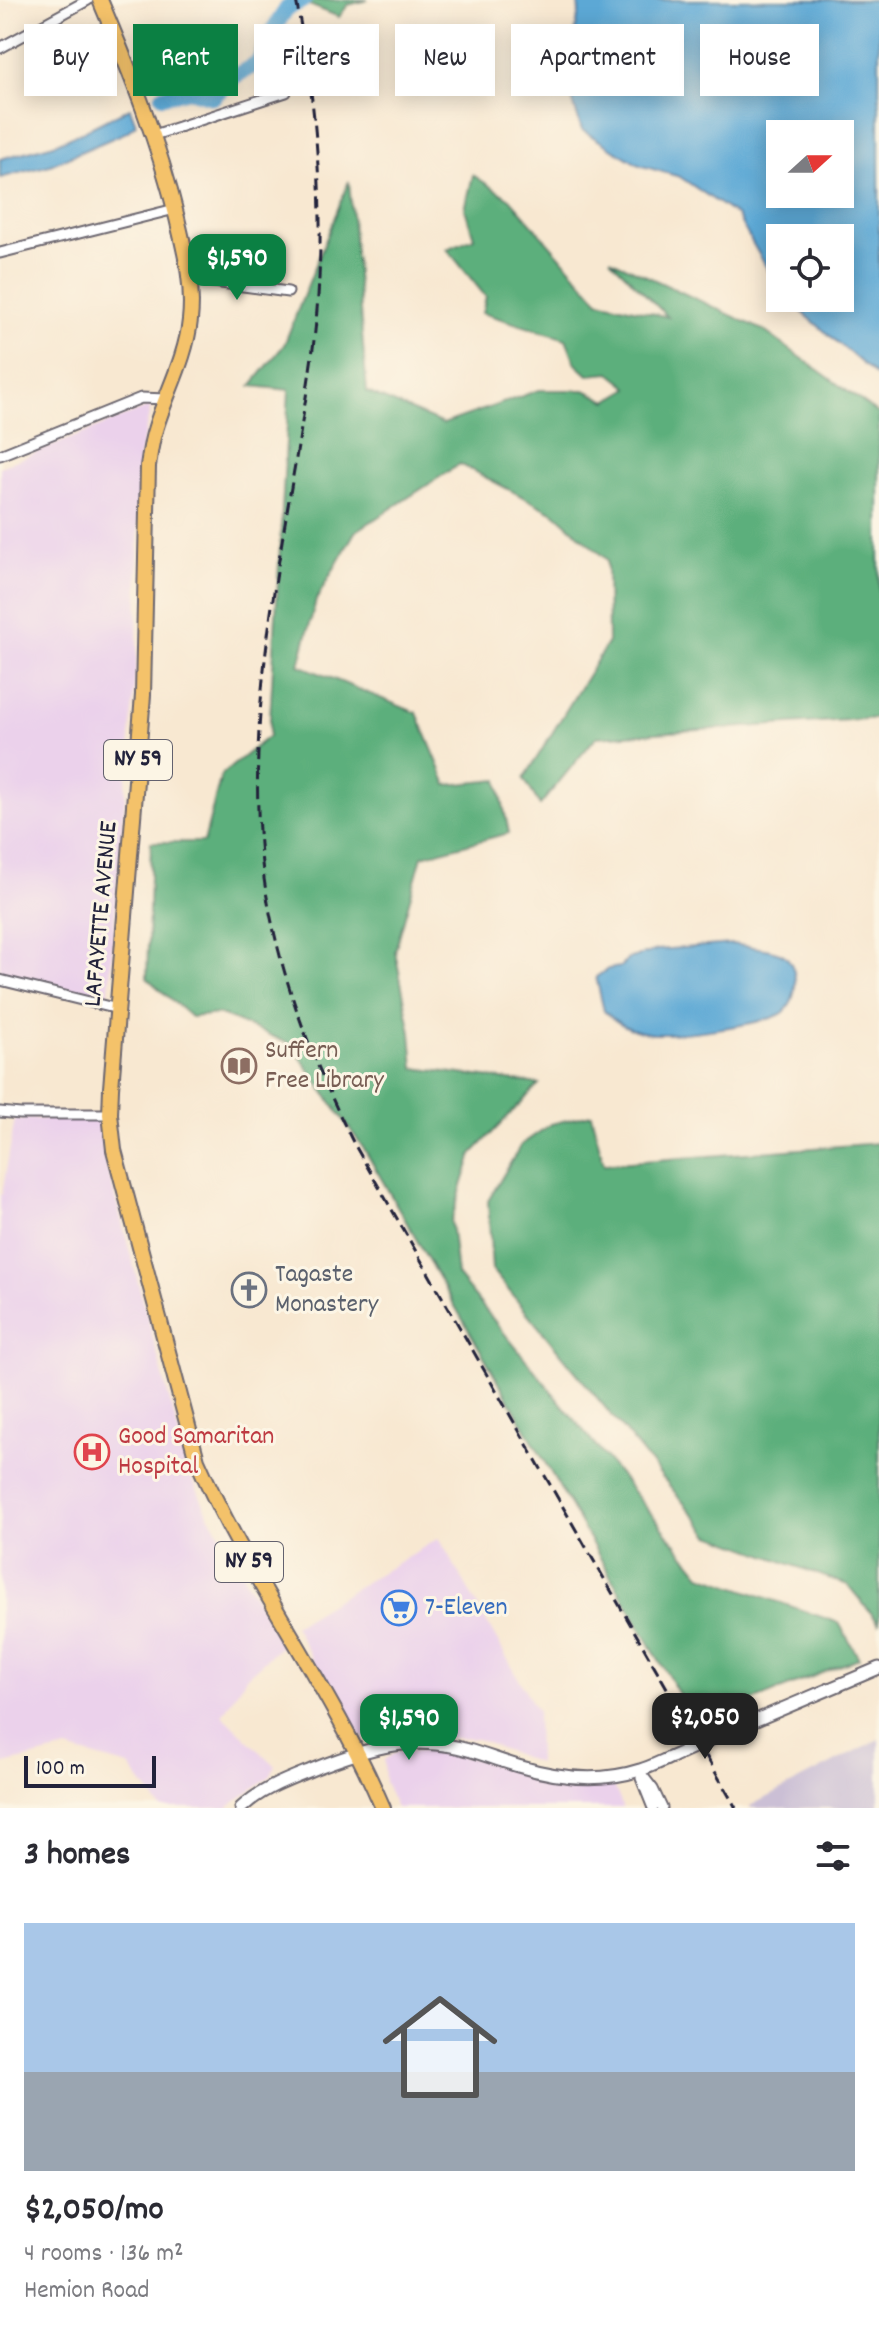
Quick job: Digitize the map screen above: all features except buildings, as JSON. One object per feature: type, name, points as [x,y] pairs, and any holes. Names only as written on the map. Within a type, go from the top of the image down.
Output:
[{"type":"main road","name":"LAFAYETTE AVENUE","points":[[100,0],[154,135],[191,279],[190,320],[182,359],[154,433],[148,466],[143,695],[110,1114],[114,1150],[197,1460],[218,1507],[356,1753]]},
{"type":"main road","name":"NY 59","points":[[356,1753],[383,1808]]},
{"type":"street","points":[[0,48],[88,0]]},
{"type":"street","points":[[154,135],[274,96]]},
{"type":"street","points":[[0,253],[175,209]]},
{"type":"street","points":[[191,279],[288,292]]},
{"type":"street","points":[[0,455],[141,398],[166,399]]},
{"type":"street","points":[[0,980],[118,1009]]},
{"type":"street","points":[[0,1112],[110,1114]]},
{"type":"street","points":[[241,1808],[251,1798],[275,1785],[356,1753],[397,1745],[437,1744],[461,1748],[566,1777],[615,1776],[639,1771],[879,1668]]},
{"type":"street","points":[[639,1771],[653,1808]]},
{"type":"street","points":[[639,1771],[662,1808]]},
{"type":"shaded area","points":[[151,406],[139,458],[137,653],[108,1001],[0,983],[0,467]]},
{"type":"shaded area","name":"Good Samaritan Hospital","points":[[15,1119],[95,1119],[100,1124],[105,1159],[188,1469],[205,1507],[282,1645],[247,1676],[222,1715],[275,1766],[270,1776],[227,1808],[161,1808],[129,1766],[67,1749],[0,1765],[0,1195]]},
{"type":"shaded area","points":[[439,1538],[537,1711],[538,1763],[477,1739],[428,1737],[370,1740],[348,1730],[294,1625]]},
{"type":"shaded area","points":[[879,1739],[879,1808],[751,1808],[750,1806]]},
{"type":"shaded area","points":[[436,1750],[485,1761],[538,1779],[585,1787],[613,1783],[623,1808],[396,1808],[385,1782],[384,1760],[398,1751]]},
{"type":"green space","points":[[311,0],[368,0],[348,5],[339,17],[309,5]]},
{"type":"green space","points":[[473,175],[510,199],[599,301],[668,317],[610,259],[763,330],[879,414],[879,718],[596,737],[540,805],[524,779],[608,642],[607,560],[556,514],[460,464],[355,532],[316,600],[299,665],[417,713],[447,785],[498,780],[509,833],[422,856],[395,951],[411,1033],[414,1068],[539,1084],[472,1154],[451,1221],[457,1275],[701,1575],[839,1623],[859,1658],[696,1724],[366,1152],[291,1044],[219,1014],[191,1017],[147,978],[151,842],[204,842],[221,775],[269,736],[289,390],[251,386],[284,345],[349,181],[367,392],[443,424],[539,390],[585,390],[607,401],[629,388],[610,373],[588,375],[576,364],[566,339],[482,313],[486,297],[447,249],[474,238],[465,209]]},
{"type":"green space","points":[[591,1114],[604,1164],[879,1143],[879,1623],[848,1585],[710,1535],[492,1270],[488,1201],[521,1145],[551,1124]]},
{"type":"water","points":[[578,0],[879,0],[879,378],[802,312],[854,312],[854,224],[766,224],[766,267],[737,216],[680,177],[639,165],[582,130],[571,96],[684,96],[684,24],[577,24]]},
{"type":"water","points":[[130,108],[136,124],[127,132],[50,165],[0,178],[0,159],[54,144]]},
{"type":"water","points":[[732,944],[769,949],[786,957],[794,971],[795,989],[784,1012],[740,1025],[658,1034],[629,1028],[604,1011],[596,977],[608,969],[620,967],[628,959],[657,950]]},
{"type":"waterway","points":[[238,74],[258,63],[269,36],[287,8],[304,0]]},
{"type":"waterway","points":[[210,96],[214,96]]},
{"type":"railway","points":[[296,0],[315,133],[320,222],[312,356],[274,593],[260,713],[259,831],[263,872],[279,951],[304,1029],[353,1142],[736,1808]]},
{"type":"place","name":"Suffern Free Library","points":[[239,1066]]},
{"type":"place","name":"Tagaste Monastery","points":[[249,1290]]},
{"type":"place","name":"Good Samaritan Hospital","points":[[92,1452]]},
{"type":"place","name":"7-Eleven","points":[[399,1608]]}]
